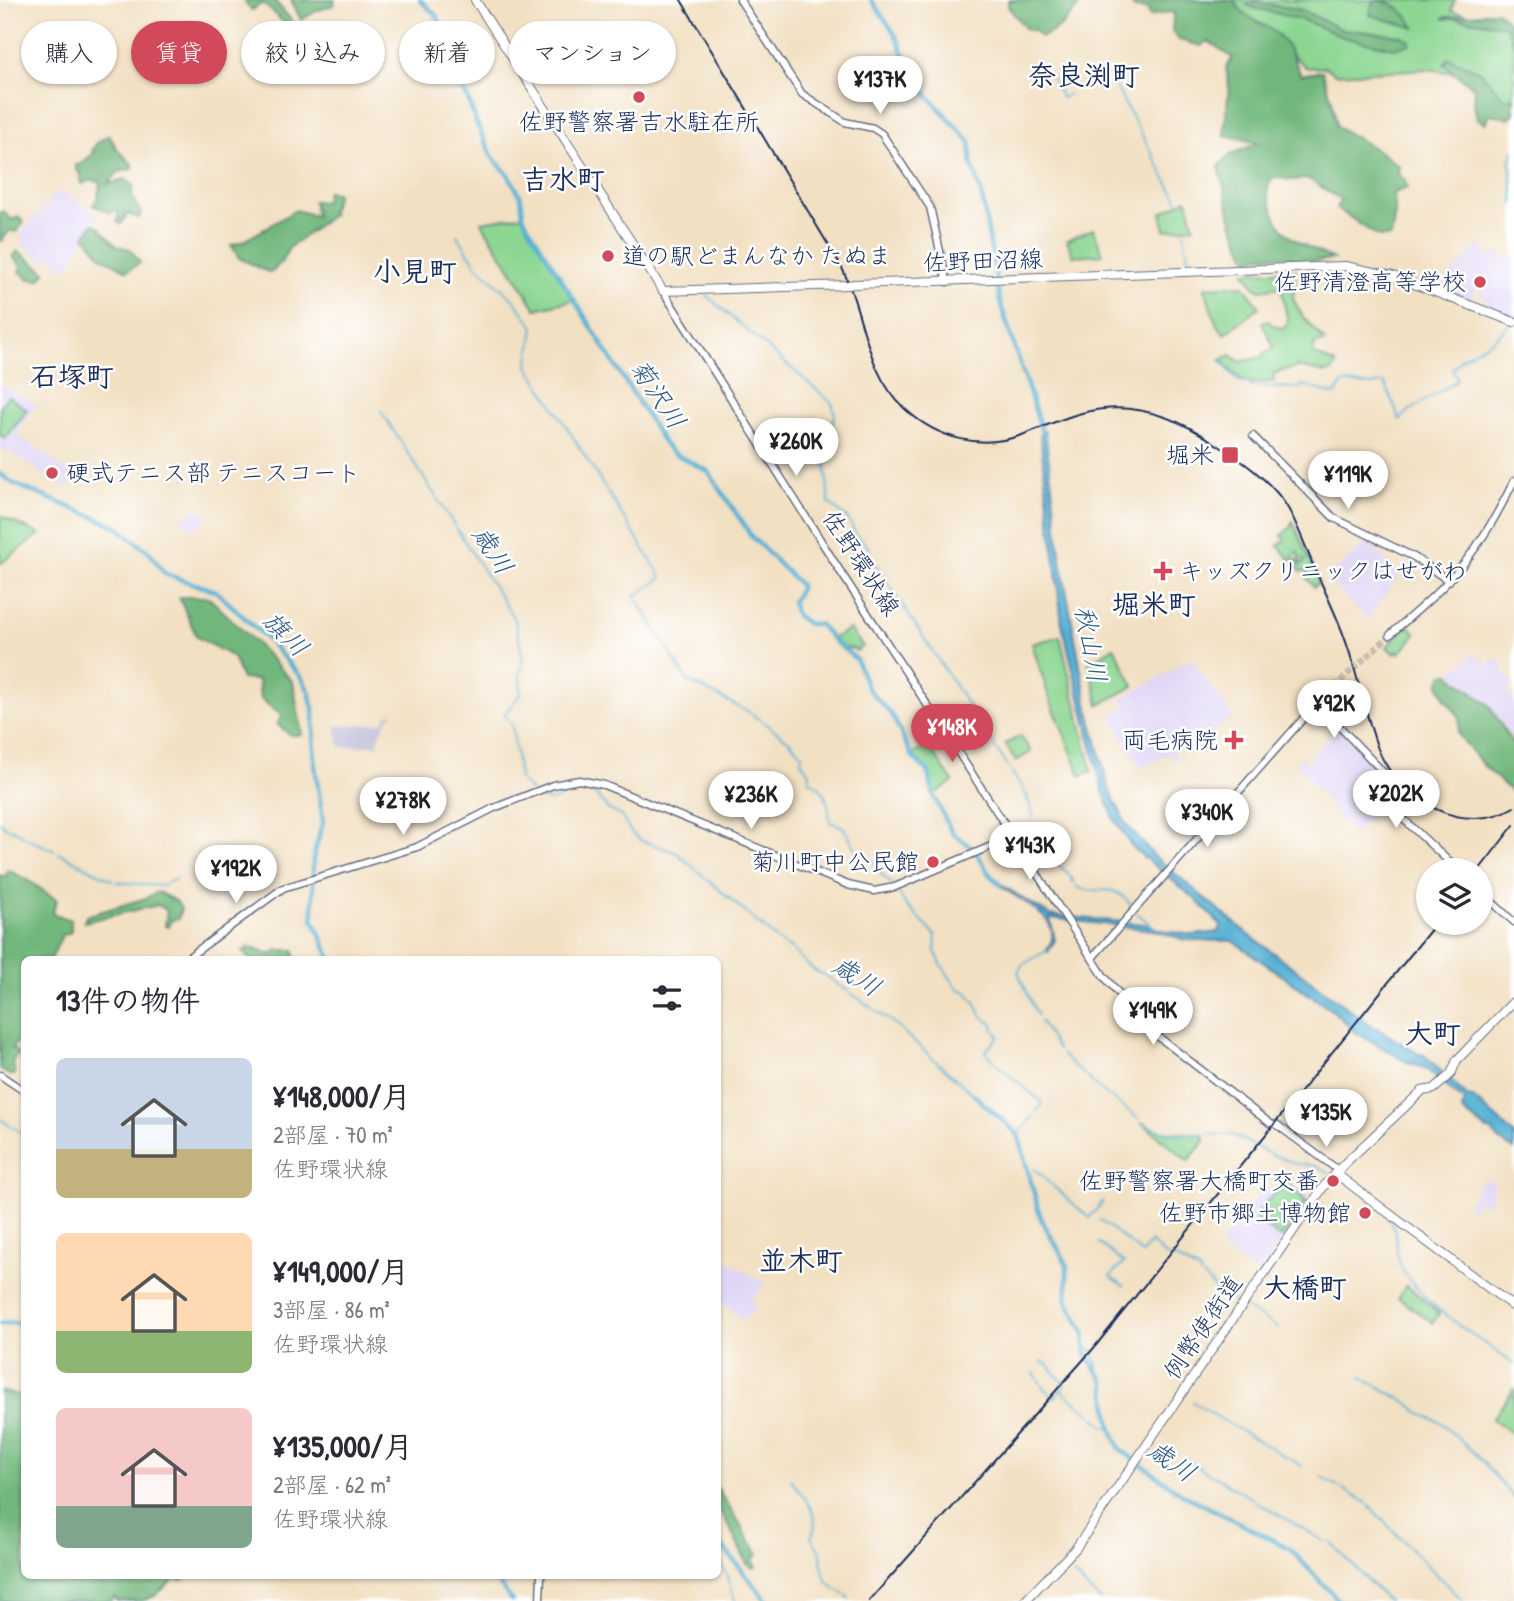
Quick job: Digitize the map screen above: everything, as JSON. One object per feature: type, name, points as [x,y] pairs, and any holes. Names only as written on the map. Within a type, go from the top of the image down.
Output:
[{"type":"main road","points":[[475,0],[663,291]]},
{"type":"main road","points":[[740,0],[802,94],[845,122],[876,128],[882,134],[930,207],[947,282]]},
{"type":"main road","name":"佐野田沼線","points":[[663,291],[1345,266],[1392,276],[1514,322]]},
{"type":"main road","name":"佐野環状線","points":[[663,291],[670,297],[842,570],[1093,957]]},
{"type":"main road","points":[[1253,436],[1334,518],[1414,557],[1449,581]]},
{"type":"main road","points":[[1390,635],[1449,581],[1484,536],[1514,481]]},
{"type":"main road","points":[[1334,687],[1093,957],[1122,996],[1153,1029],[1247,1104],[1514,1305]]},
{"type":"main road","points":[[1317,703],[1371,758],[1390,782],[1398,814],[1445,858]]},
{"type":"main road","points":[[190,956],[282,888],[417,847],[494,807],[571,781],[598,783],[848,886],[868,890],[882,891],[895,887],[1014,836]]},
{"type":"main road","points":[[1493,903],[1514,922]]},
{"type":"main road","name":"例幣使街道","points":[[1026,1601],[1074,1551],[1304,1213],[1337,1171],[1422,1091],[1438,1086],[1451,1074],[1457,1060],[1514,1001]]},
{"type":"main road","points":[[0,1074],[21,1084]]},
{"type":"main road","points":[[540,1601],[541,1579]]},
{"type":"shaded area","points":[[59,191],[98,215],[67,270],[50,256],[44,262],[21,244],[24,239],[19,235]]},
{"type":"shaded area","name":"佐野清澄高等学校","points":[[1478,245],[1491,257],[1496,253],[1502,255],[1503,259],[1514,256],[1514,318],[1484,308],[1487,300],[1480,294],[1481,288],[1476,287],[1470,303],[1448,294],[1449,290],[1443,288],[1449,277]]},
{"type":"shaded area","points":[[0,384],[37,405],[17,434],[76,476],[67,487],[45,476],[8,450],[0,448]]},
{"type":"shaded area","points":[[197,508],[207,514],[208,518],[194,530],[186,525],[182,518]]},
{"type":"shaded area","points":[[1368,541],[1399,576],[1367,619],[1327,578]]},
{"type":"shaded area","points":[[1474,653],[1489,665],[1495,658],[1504,665],[1501,670],[1514,683],[1507,692],[1514,699],[1514,734],[1511,737],[1489,703],[1451,673]]},
{"type":"shaded area","points":[[1191,659],[1234,718],[1194,740],[1197,749],[1189,753],[1184,744],[1173,750],[1178,758],[1174,761],[1168,754],[1141,769],[1110,716],[1126,707],[1121,699]]},
{"type":"shaded area","points":[[392,712],[379,737],[378,745],[340,747],[335,726],[382,723]]},
{"type":"shaded area","points":[[1339,729],[1379,771],[1393,796],[1354,834],[1330,809],[1297,764],[1301,757],[1308,764],[1315,752]]},
{"type":"shaded area","points":[[1287,1178],[1309,1201],[1259,1274],[1219,1247],[1231,1229],[1221,1215],[1224,1213],[1229,1219],[1239,1219],[1265,1187],[1274,1191]]},
{"type":"shaded area","points":[[1483,1180],[1492,1181],[1495,1187],[1492,1196],[1485,1206],[1478,1201],[1471,1211],[1467,1204]]},
{"type":"shaded area","points":[[724,1259],[765,1283],[750,1302],[757,1307],[743,1320],[721,1302],[721,1262]]},
{"type":"green space","points":[[245,0],[274,0],[292,21],[282,21],[263,3],[252,10]]},
{"type":"green space","points":[[291,0],[335,0],[334,5],[301,20]]},
{"type":"green space","points":[[1009,0],[1081,0],[1065,22],[1041,37],[1034,30],[1027,30],[1008,7]]},
{"type":"green space","points":[[1130,0],[1233,0],[1245,14],[1284,41],[1301,75],[1322,71],[1332,100],[1337,127],[1376,149],[1399,166],[1398,173],[1407,188],[1394,193],[1395,212],[1391,237],[1379,237],[1336,208],[1341,200],[1309,179],[1274,177],[1268,195],[1280,225],[1293,239],[1333,259],[1311,261],[1269,255],[1248,260],[1232,222],[1219,166],[1231,154],[1258,143],[1224,135],[1229,87],[1226,67],[1233,58],[1208,41],[1201,46],[1179,40],[1172,30],[1174,13],[1150,16],[1147,9],[1134,8]]},
{"type":"green space","points":[[1228,0],[1455,0],[1451,11],[1504,23],[1514,44],[1514,106],[1476,77],[1429,69],[1335,74],[1326,67],[1307,68],[1270,36],[1229,16]]},
{"type":"green space","points":[[1376,0],[1388,2],[1399,9],[1415,28],[1370,15]]},
{"type":"green space","points":[[1254,2],[1302,10],[1340,29],[1402,36],[1410,41],[1410,44],[1394,48],[1346,38],[1303,20],[1247,5]]},
{"type":"green space","points":[[1496,10],[1514,27],[1514,45],[1506,26],[1456,18],[1444,19],[1444,17]]},
{"type":"green space","points":[[1449,58],[1480,71],[1504,98],[1514,98],[1514,113],[1509,118],[1489,114],[1485,123],[1477,118],[1475,89],[1444,64]]},
{"type":"green space","points":[[109,135],[117,149],[132,164],[132,169],[118,172],[108,184],[125,179],[133,185],[132,197],[141,213],[139,218],[127,214],[121,224],[117,222],[119,214],[116,210],[111,213],[93,205],[98,198],[100,182],[91,180],[82,184],[79,171],[76,170],[76,165],[94,153],[92,151],[96,144]]},
{"type":"green space","points":[[327,191],[337,194],[331,211],[333,214],[289,248],[272,272],[239,258],[231,245],[244,241],[296,210],[316,216],[313,201],[325,202]]},
{"type":"green space","points":[[1187,199],[1194,227],[1165,230],[1161,213]]},
{"type":"green space","points":[[3,211],[12,220],[19,217],[24,222],[16,232],[10,230],[0,242],[0,213]]},
{"type":"green space","points":[[523,215],[573,300],[536,309],[481,222]]},
{"type":"green space","points":[[93,224],[117,246],[130,249],[140,263],[127,271],[102,257],[85,236]]},
{"type":"green space","points":[[1093,229],[1103,254],[1073,256],[1067,240]]},
{"type":"green space","points":[[18,251],[46,272],[39,280],[29,279],[19,271],[21,265],[13,257]]},
{"type":"green space","points":[[1296,270],[1293,299],[1303,317],[1325,341],[1314,346],[1313,354],[1336,364],[1333,371],[1326,373],[1298,367],[1274,373],[1274,381],[1244,381],[1221,360],[1231,355],[1240,362],[1263,357],[1264,353],[1274,348],[1262,322],[1268,320],[1283,329],[1288,323],[1281,287],[1260,290],[1245,272]]},
{"type":"green space","points":[[1243,285],[1259,307],[1225,334],[1216,323],[1205,289]]},
{"type":"green space","points":[[8,396],[27,410],[5,439],[0,435],[0,407]]},
{"type":"green space","points":[[0,516],[40,534],[0,564]]},
{"type":"green space","points":[[1293,521],[1319,582],[1314,587],[1305,576],[1309,572],[1301,572],[1298,568],[1301,564],[1299,562],[1295,566],[1291,562],[1295,559],[1303,563],[1306,560],[1300,559],[1298,552],[1290,559],[1278,546],[1285,540],[1282,535],[1292,526]]},
{"type":"green space","points":[[179,597],[208,597],[293,682],[302,735],[290,735],[277,724],[282,716],[260,698],[258,680],[242,679],[233,657],[197,637]]},
{"type":"green space","points":[[1407,623],[1416,634],[1400,653],[1398,651],[1394,654],[1387,647]]},
{"type":"green space","points":[[850,629],[863,647],[856,651],[840,647],[833,638]]},
{"type":"green space","points":[[1060,636],[1092,771],[1081,776],[1048,694],[1032,644]]},
{"type":"green space","points":[[1114,647],[1134,686],[1099,705],[1089,663]]},
{"type":"green space","points":[[1448,673],[1489,705],[1514,746],[1514,794],[1484,766],[1458,734],[1460,717],[1445,699],[1439,685],[1443,674]]},
{"type":"green space","points":[[1021,736],[1031,752],[1016,761],[1005,744]]},
{"type":"green space","points":[[928,745],[953,782],[934,794],[928,769],[912,755]]},
{"type":"green space","points":[[397,779],[399,783],[404,780],[406,784],[413,780],[416,786],[411,787],[414,796],[389,809],[390,786]]},
{"type":"green space","points":[[8,870],[26,879],[57,900],[52,913],[71,920],[71,932],[62,935],[52,956],[21,956],[21,1038],[12,1048],[19,1055],[13,1059],[15,1075],[9,1075],[0,1069],[0,875],[5,877]]},
{"type":"green space","points":[[158,892],[177,902],[181,909],[178,919],[171,920],[169,926],[165,926],[167,911],[158,905],[84,922],[86,916]]},
{"type":"green space","points":[[250,947],[271,955],[278,950],[294,950],[295,956],[247,956],[243,951]]},
{"type":"green space","points":[[1141,1122],[1160,1131],[1204,1135],[1205,1141],[1188,1161]]},
{"type":"green space","points":[[1286,1182],[1306,1201],[1281,1238],[1255,1219],[1265,1203]]},
{"type":"green space","points":[[1406,1285],[1439,1313],[1433,1323],[1398,1298]]},
{"type":"green space","points":[[1514,1389],[1514,1435],[1492,1419]]},
{"type":"green space","points":[[0,1391],[21,1395],[21,1579],[174,1579],[155,1596],[142,1601],[117,1601],[115,1597],[111,1601],[0,1601]]},
{"type":"green space","points":[[721,1494],[758,1554],[752,1560],[756,1567],[747,1564],[721,1513]]},
{"type":"water","points":[[1045,431],[1062,567],[1087,703],[1109,789],[1126,824],[1155,857],[1248,934],[1365,1021],[1423,1054],[1468,1097],[1473,1098],[1514,1134],[1514,1150],[1462,1110],[1464,1101],[1425,1068],[1407,1062],[1355,1032],[1334,1012],[1233,941],[1186,940],[1153,930],[1050,918],[1055,940],[1048,952],[1046,950],[1052,939],[1052,929],[1046,920],[997,882],[1050,915],[1144,924],[1192,935],[1219,932],[1221,925],[1194,898],[1133,848],[1114,819],[1103,791],[1062,624],[1040,433]]},
{"type":"waterway","name":"菊沢川","points":[[420,0],[437,16],[453,46],[457,55],[460,83],[476,122],[493,158],[508,174],[521,197],[527,224],[665,445],[673,453],[708,471],[752,537],[800,585],[792,602],[796,616],[809,624],[819,624],[856,659],[868,689],[892,715],[913,758],[928,771],[933,794],[952,833],[974,849],[990,875],[1001,885]]},
{"type":"waterway","name":"秋山川","points":[[871,0],[895,34],[918,85],[970,142],[972,165],[981,191],[1000,302],[1044,438]]},
{"type":"waterway","points":[[1042,77],[1049,73],[1062,98],[1069,94]]},
{"type":"waterway","points":[[1091,83],[1108,73],[1178,201]]},
{"type":"waterway","points":[[1514,151],[1510,161],[1514,204]]},
{"type":"waterway","points":[[1184,232],[1190,269]]},
{"type":"waterway","points":[[457,235],[478,267],[513,299],[534,327],[528,366],[662,578],[635,596],[688,681],[749,712],[788,740],[802,754],[801,762],[810,773],[809,781],[823,792],[828,804],[830,822],[843,827],[861,857],[873,861],[882,875],[894,885]]},
{"type":"waterway","points":[[707,296],[832,403],[835,414],[825,456],[829,503],[848,519],[856,534],[869,548],[869,554],[1026,794],[1034,818]]},
{"type":"waterway","points":[[1220,360],[1238,381],[1248,383],[1252,387],[1300,388],[1303,385],[1335,395],[1343,383],[1385,383],[1400,420],[1407,412],[1455,382],[1457,378],[1452,369],[1463,357],[1493,340],[1511,323]]},
{"type":"waterway","name":"歳川","points":[[381,411],[515,620],[523,660],[520,675],[521,694],[504,714],[513,731],[519,779],[531,791]]},
{"type":"waterway","name":"旗川","points":[[0,474],[14,484],[116,526],[150,553],[165,574],[216,591],[264,636],[301,677],[309,691],[314,713],[314,759],[323,821],[313,859],[313,919],[330,956]]},
{"type":"waterway","name":"歳川","points":[[536,794],[552,801],[580,788],[594,793],[608,809],[621,816],[630,831],[640,840],[677,853],[781,943],[792,949],[812,969],[892,1022],[974,1095]]},
{"type":"waterway","points":[[0,822],[6,828],[55,851]]},
{"type":"waterway","points":[[1039,835],[1045,854],[1069,874],[1074,883]]},
{"type":"waterway","points":[[59,853],[112,880]]},
{"type":"waterway","points":[[116,882],[160,886],[176,879]]},
{"type":"waterway","points":[[1076,886],[1090,891],[1118,893],[1132,907]]},
{"type":"waterway","points":[[897,890],[906,905],[936,936],[935,951],[958,989],[965,991],[974,1000],[981,1015],[993,1024],[999,1036],[986,1051],[1001,1068],[1042,1102],[1037,1111]]},
{"type":"waterway","points":[[1137,913],[1154,927]]},
{"type":"waterway","name":"菊沢川","points":[[1037,1015],[1018,972],[1022,965],[1048,950]]},
{"type":"waterway","name":"菊沢川","points":[[1040,1021],[1058,1050]]},
{"type":"waterway","name":"菊沢川","points":[[1061,1054],[1102,1091],[1139,1119]]},
{"type":"waterway","name":"歳川","points":[[974,1095],[1018,1134],[1041,1219],[1067,1264],[1067,1300],[1084,1332],[1086,1355],[1104,1381],[1111,1427],[1120,1449],[1182,1494],[1289,1548],[1339,1601]]},
{"type":"waterway","points":[[1021,1131],[1034,1115]]},
{"type":"waterway","points":[[0,1119],[21,1132]]},
{"type":"waterway","name":"菊沢川","points":[[1143,1122],[1165,1132],[1204,1134]]},
{"type":"waterway","name":"菊沢川","points":[[1209,1134],[1233,1135],[1270,1154],[1297,1164],[1317,1166],[1329,1173]]},
{"type":"waterway","points":[[1034,1169],[1044,1177]]},
{"type":"waterway","points":[[1045,1179],[1087,1216]]},
{"type":"waterway","points":[[1089,1218],[1103,1202]]},
{"type":"waterway","name":"菊沢川","points":[[1388,1218],[1394,1230],[1399,1263],[1411,1282],[1453,1321],[1514,1364]]},
{"type":"waterway","points":[[1099,1219],[1142,1253],[1151,1242],[1163,1254]]},
{"type":"waterway","points":[[1099,1243],[1124,1263],[1110,1276],[1124,1286]]},
{"type":"waterway","points":[[1174,1258],[1199,1271],[1201,1275]]},
{"type":"waterway","points":[[1204,1277],[1215,1289],[1234,1301]]},
{"type":"waterway","points":[[1244,1307],[1278,1328]]},
{"type":"waterway","points":[[0,1324],[21,1322]]},
{"type":"waterway","points":[[1084,1345],[1093,1351],[1098,1369]]},
{"type":"waterway","points":[[1034,1373],[1054,1398],[1065,1385],[1048,1365],[1042,1362]]},
{"type":"waterway","points":[[1361,1377],[1410,1404],[1421,1414],[1441,1422],[1481,1460],[1514,1498]]},
{"type":"waterway","points":[[1062,1391],[1092,1415]]},
{"type":"waterway","points":[[1193,1402],[1229,1424]]},
{"type":"waterway","points":[[1095,1418],[1106,1427]]},
{"type":"waterway","points":[[1231,1425],[1288,1458]]},
{"type":"waterway","points":[[1185,1459],[1253,1499]]},
{"type":"waterway","points":[[1291,1459],[1302,1466]]},
{"type":"waterway","points":[[1322,1477],[1367,1503]]},
{"type":"waterway","points":[[791,1480],[806,1499],[813,1514],[815,1522],[811,1537],[821,1553],[826,1580]]},
{"type":"waterway","points":[[1255,1501],[1326,1542]]},
{"type":"waterway","points":[[1369,1506],[1443,1581]]},
{"type":"waterway","points":[[1330,1542],[1388,1601]]},
{"type":"waterway","name":"旗川","points":[[721,1545],[767,1601]]},
{"type":"waterway","name":"旗川","points":[[721,1553],[723,1548]]},
{"type":"waterway","points":[[721,1563],[730,1583]]},
{"type":"waterway","points":[[1074,1575],[1093,1594]]},
{"type":"waterway","points":[[495,1579],[512,1601]]},
{"type":"waterway","points":[[827,1582],[835,1588]]},
{"type":"waterway","points":[[1445,1583],[1463,1601]]},
{"type":"waterway","points":[[731,1587],[735,1601]]},
{"type":"waterway","points":[[841,1592],[849,1598]]},
{"type":"waterway","points":[[1095,1595],[1101,1601]]},
{"type":"tunnel","points":[[1334,687],[1390,635]]},
{"type":"railway","points":[[681,0],[841,266],[881,377],[891,394],[905,409],[931,428],[960,439],[975,441],[1006,439],[1082,413],[1118,408],[1162,416],[1203,436],[1261,477],[1289,509],[1344,637],[1378,749],[1387,767],[1401,784],[1434,808],[1454,815],[1474,818],[1494,815],[1514,807]]},
{"type":"railway","points":[[1488,858],[1514,825]]},
{"type":"railway","points":[[869,1601],[1093,1349],[1427,935]]},
{"type":"place","name":"佐野警察署吉水駐在所","points":[[639,97]]},
{"type":"place","name":"道の駅どまんなか たぬま","points":[[608,256]]},
{"type":"place","name":"佐野清澄高等学校","points":[[1480,282]]},
{"type":"place","name":"堀米","points":[[1230,455]]},
{"type":"place","name":"硬式テニス部 テニスコート","points":[[52,473]]},
{"type":"place","name":"キッズクリニックはせがわ","points":[[1163,571]]},
{"type":"place","name":"両毛病院","points":[[1234,740]]},
{"type":"place","name":"菊川町中公民館","points":[[933,862]]},
{"type":"place","name":"佐野警察署大橋町交番","points":[[1333,1181]]},
{"type":"place","name":"佐野市郷土博物館","points":[[1365,1213]]},
{"type":"district","name":"奈良渕町","points":[[1084,75]]},
{"type":"district","name":"吉水町","points":[[563,179]]},
{"type":"district","name":"小見町","points":[[415,271]]},
{"type":"district","name":"石塚町","points":[[72,376]]},
{"type":"district","name":"堀米町","points":[[1154,604]]},
{"type":"district","name":"大町","points":[[1433,1033]]},
{"type":"district","name":"並木町","points":[[801,1260]]},
{"type":"district","name":"大橋町","points":[[1305,1287]]}]
